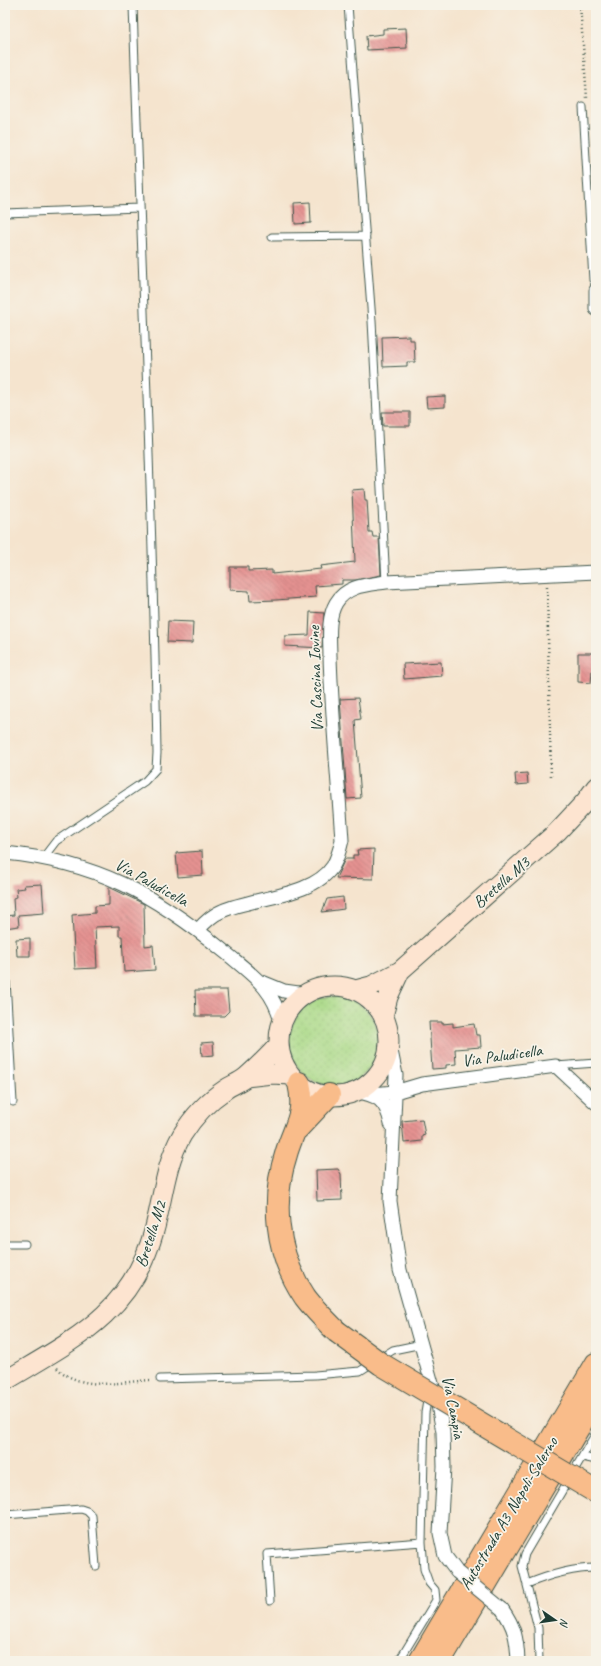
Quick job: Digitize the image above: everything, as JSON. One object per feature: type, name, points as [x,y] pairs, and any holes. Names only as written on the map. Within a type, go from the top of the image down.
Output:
[{"type":"highway","points":[[295,1079],[302,1098],[302,1110],[286,1155],[278,1190],[279,1231],[285,1256],[293,1275],[305,1296],[336,1331],[381,1364],[596,1492]]},
{"type":"highway","points":[[295,1131],[329,1095]]},
{"type":"highway","name":"Autostrada A3 Napoli-Salerno","points":[[420,1661],[596,1364]]},
{"type":"highway","name":"Autostrada A3 Napoli-Salerno","points":[[440,1661],[596,1398]]},
{"type":"street","points":[[596,290],[596,309]]},
{"type":"street","name":"Via Cascina Iovine","points":[[198,930],[208,919],[220,911],[245,902],[286,893],[312,884],[328,872],[338,856],[342,840],[331,685],[330,632],[331,617],[335,604],[345,592],[359,586],[386,582],[596,572]]},
{"type":"street","name":"Bretella M3","points":[[356,990],[371,986],[400,971],[557,832],[585,802],[596,787]]},
{"type":"street","name":"Via Paludicella","points":[[5,853],[42,858],[89,870],[129,886],[171,911],[198,930],[262,982],[284,991],[306,994]]},
{"type":"street","name":"Bretella M3","points":[[383,1016],[388,997],[400,971]]},
{"type":"street","name":"Via Paludicella","points":[[262,982],[279,1010],[282,1024]]},
{"type":"street","points":[[344,986],[356,990],[367,997],[383,1016],[394,1060],[396,1075],[392,1135],[390,1121],[385,1107],[379,1099],[363,1093],[329,1095],[313,1091],[295,1079],[286,1066],[279,1045],[282,1024],[293,1005],[306,994],[320,988],[344,986]]},
{"type":"street","points":[[363,1093],[366,1085],[375,1077],[382,1066],[387,1054],[389,1042]]},
{"type":"street","name":"Bretella M2","points":[[5,1381],[85,1332],[108,1313],[137,1274],[149,1248],[166,1176],[172,1156],[182,1136],[195,1117],[209,1103],[225,1090],[246,1077],[279,1045]]},
{"type":"street","points":[[394,1060],[407,1080],[422,1084]]},
{"type":"street","name":"Via Paludicella","points":[[363,1093],[395,1092],[422,1084],[556,1066],[596,1103]]},
{"type":"street","name":"Bretella M2","points":[[246,1077],[272,1074],[295,1079]]},
{"type":"street","name":"Via Campia","points":[[392,1135],[390,1201],[400,1270],[422,1344],[443,1432],[444,1467],[440,1533],[445,1556],[456,1572],[502,1609],[510,1620],[516,1634],[518,1661]]},
{"type":"lane","points":[[42,858],[56,840],[133,790],[145,781],[156,769],[154,594],[139,208],[133,5]]},
{"type":"lane","points":[[348,5],[372,321],[386,582]]},
{"type":"lane","points":[[584,107],[593,280],[596,286]]},
{"type":"lane","points":[[5,214],[139,208]]},
{"type":"lane","points":[[272,237],[366,236]]},
{"type":"lane","points":[[5,963],[13,1102]]},
{"type":"lane","points":[[556,1066],[596,1062]]},
{"type":"lane","points":[[5,1244],[25,1244]]},
{"type":"lane","points":[[160,1380],[315,1375],[360,1371],[393,1350],[422,1344]]},
{"type":"lane","points":[[399,1661],[436,1600],[435,1590],[429,1583],[424,1569],[422,1542],[425,1413],[431,1380]]},
{"type":"lane","points":[[539,1661],[538,1628],[522,1566],[525,1554],[596,1433]]},
{"type":"lane","points":[[583,1457],[596,1460]]},
{"type":"lane","points":[[5,1515],[81,1509],[87,1511],[92,1516],[96,1566]]},
{"type":"lane","points":[[270,1601],[267,1554],[422,1542]]},
{"type":"lane","points":[[527,1584],[552,1574],[585,1568],[596,1568]]},
{"type":"path","points":[[580,5],[588,96],[584,107]]},
{"type":"path","points":[[546,574],[551,778]]},
{"type":"path","points":[[47,1356],[65,1375],[76,1381],[87,1384],[160,1380]]},
{"type":"green space","points":[[334,996],[351,999],[366,1009],[376,1024],[379,1041],[376,1058],[366,1073],[351,1083],[334,1086],[317,1083],[302,1073],[292,1058],[289,1041],[292,1024],[302,1009],[317,999]]},
{"type":"building","points":[[406,28],[407,48],[367,50],[366,36],[383,34],[383,29]]},
{"type":"building","points":[[310,202],[311,223],[295,224],[294,203]]},
{"type":"building","points":[[409,336],[409,340],[414,340],[415,362],[407,362],[407,366],[383,367],[382,337]]},
{"type":"building","points":[[445,396],[445,407],[427,408],[426,397]]},
{"type":"building","points":[[382,412],[410,412],[410,426],[383,426]]},
{"type":"building","points":[[364,489],[365,500],[367,500],[369,532],[372,532],[373,537],[379,537],[381,575],[355,580],[342,580],[342,584],[315,586],[316,597],[250,601],[249,591],[230,590],[230,567],[248,567],[248,571],[272,570],[272,574],[321,569],[320,566],[355,562],[352,490]]},
{"type":"building","points":[[310,612],[324,613],[322,648],[285,646],[285,636],[309,635]]},
{"type":"building","points":[[168,621],[193,622],[192,643],[167,642]]},
{"type":"building","points":[[578,653],[596,653],[596,671],[592,671],[591,683],[578,682]]},
{"type":"building","points":[[441,662],[442,676],[404,679],[403,664]]},
{"type":"building","points":[[358,698],[361,719],[355,720],[361,798],[347,799],[340,699]]},
{"type":"building","points":[[527,773],[528,784],[516,785],[515,774]]},
{"type":"building","points":[[374,849],[373,879],[336,878],[345,859],[353,859],[353,855],[358,855],[357,850]]},
{"type":"building","points":[[202,851],[203,875],[178,877],[176,853]]},
{"type":"building","points":[[42,884],[44,913],[18,915],[19,926],[5,928],[5,916],[14,915],[13,898],[17,897],[16,889],[25,888],[24,885]]},
{"type":"building","points":[[109,887],[144,904],[145,946],[153,945],[155,970],[124,972],[122,936],[119,936],[119,926],[95,927],[97,968],[75,969],[72,915],[95,913],[95,906],[109,905]]},
{"type":"building","points":[[343,897],[344,909],[322,912],[327,899]]},
{"type":"building","points":[[30,938],[30,956],[17,956],[16,939]]},
{"type":"building","points":[[195,990],[227,990],[229,1011],[224,1016],[196,1016]]},
{"type":"building","points":[[429,1022],[442,1022],[442,1024],[453,1023],[453,1027],[474,1024],[476,1035],[480,1035],[481,1047],[455,1049],[456,1064],[446,1065],[446,1068],[432,1069]]},
{"type":"building","points":[[213,1042],[214,1055],[202,1056],[201,1043]]},
{"type":"building","points":[[422,1119],[425,1135],[422,1136],[422,1141],[404,1143],[402,1121]]},
{"type":"building","points":[[338,1169],[341,1174],[342,1200],[317,1201],[316,1170]]}]
